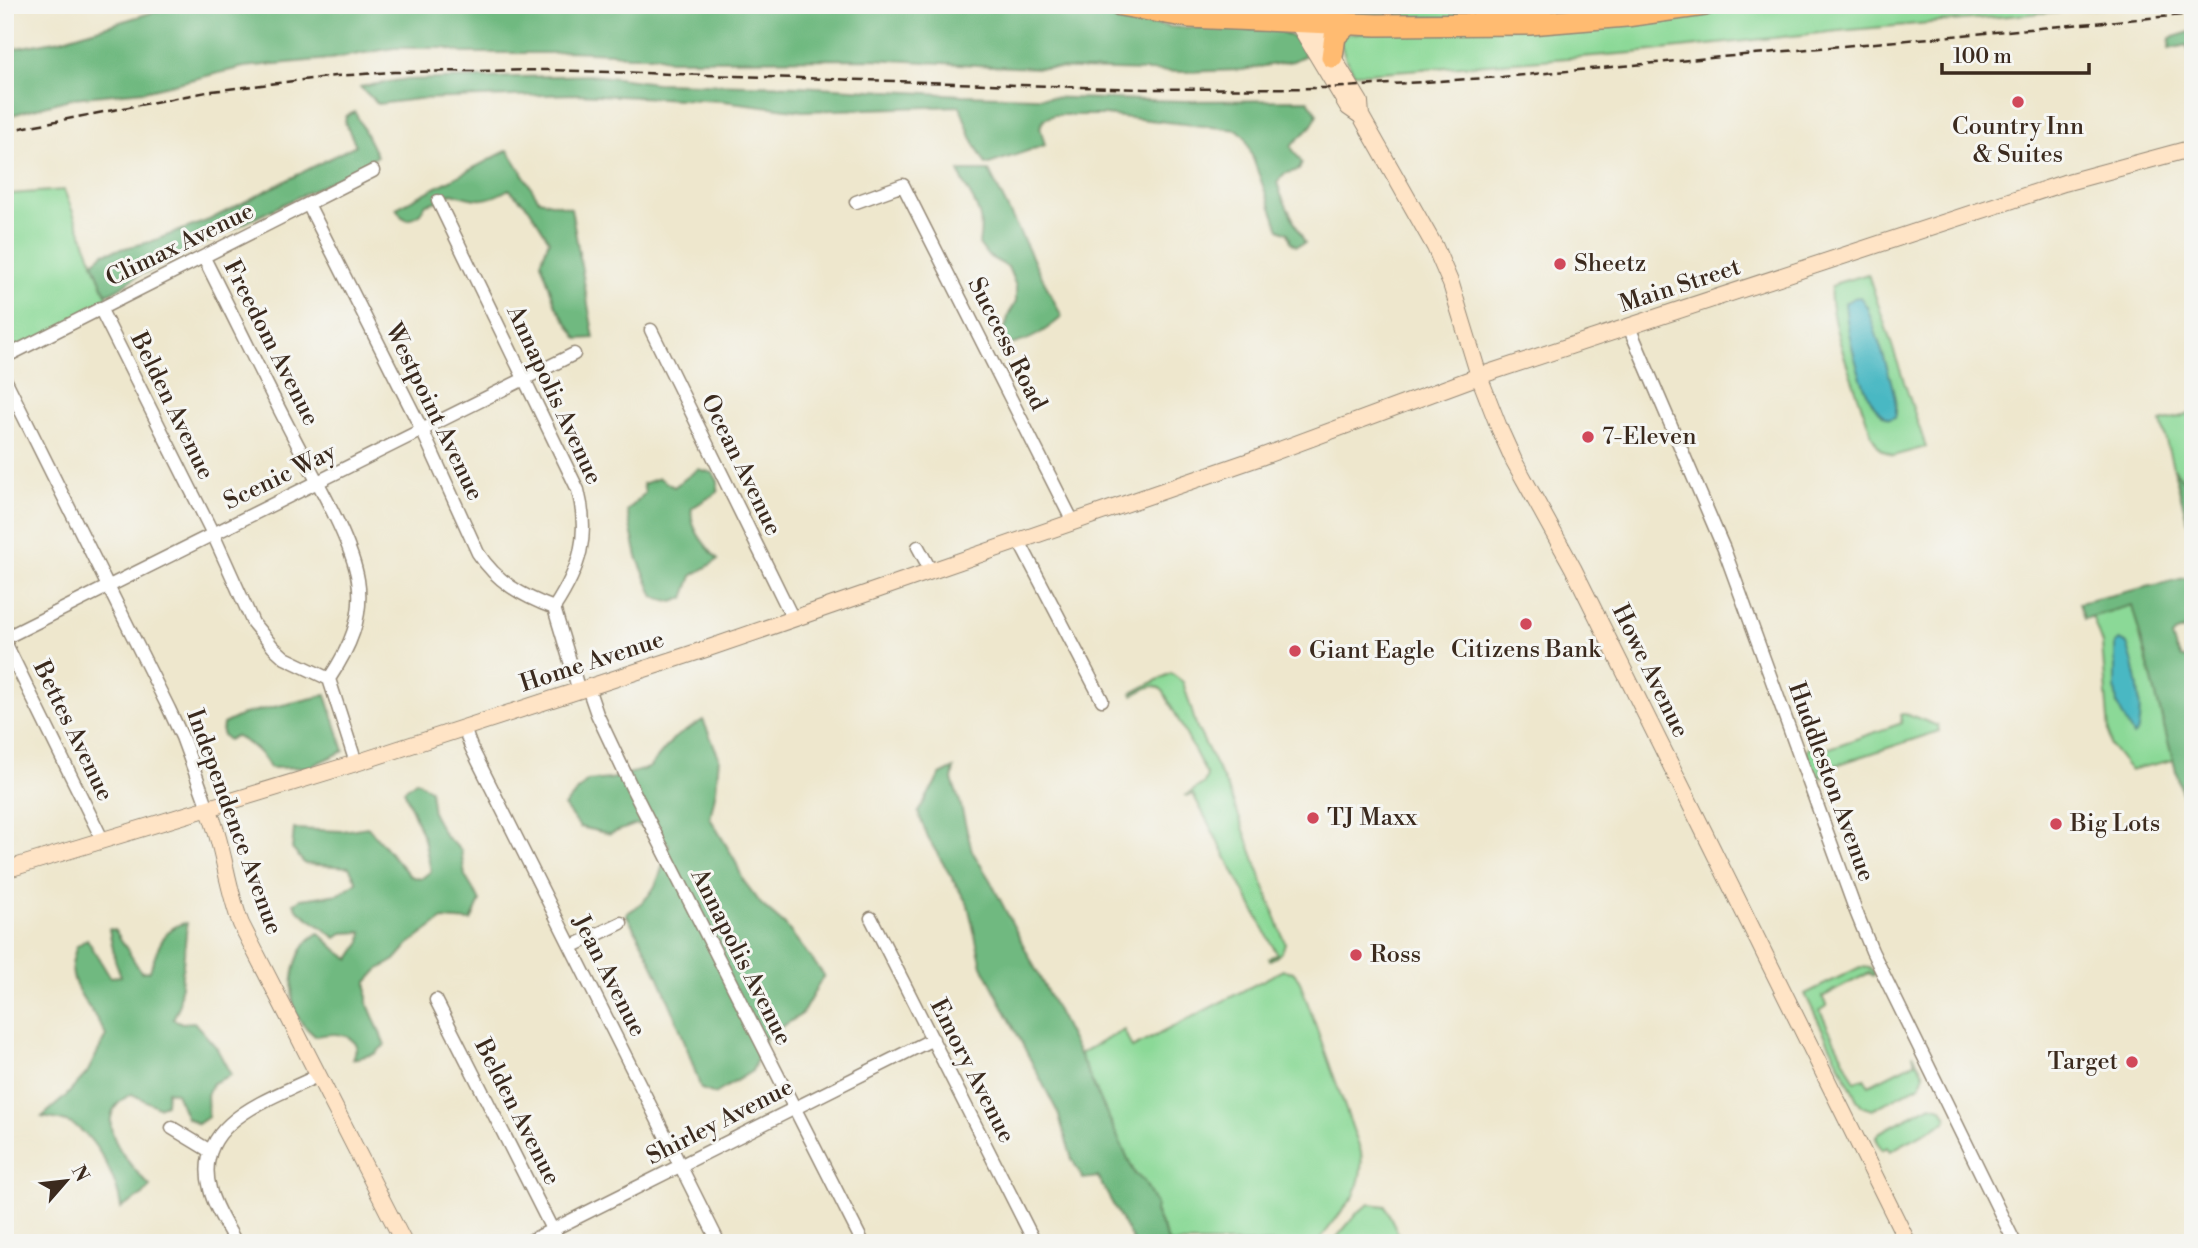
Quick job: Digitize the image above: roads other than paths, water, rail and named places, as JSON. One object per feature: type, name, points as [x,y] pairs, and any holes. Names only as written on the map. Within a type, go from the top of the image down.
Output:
[{"type":"highway","points":[[1121,5],[1189,17],[1299,13],[1348,24],[1530,24],[1626,16],[1705,5]]},
{"type":"highway","points":[[1332,57],[1335,36],[1348,24]]},
{"type":"street","name":"Howe Avenue","points":[[1299,13],[1332,57],[1360,102],[1361,116],[1435,247],[1451,284],[1479,376],[1514,461],[1579,579],[1908,1243]]},
{"type":"street","name":"Howe Avenue","points":[[1299,13],[1348,107],[1361,116]]},
{"type":"street","name":"Main Street","points":[[1187,482],[1479,376],[2064,183],[2193,148]]},
{"type":"street","name":"Climax Avenue","points":[[5,356],[373,171]]},
{"type":"street","name":"Success Road","points":[[856,202],[903,185],[1073,522]]},
{"type":"street","name":"Annapolis Avenue","points":[[438,201],[573,475],[583,516],[583,538],[574,575],[554,608],[584,689],[863,1243]]},
{"type":"street","name":"Westpoint Avenue","points":[[309,204],[422,430],[484,563],[516,591],[554,608]]},
{"type":"street","name":"Freedom Avenue","points":[[204,258],[317,481],[353,559],[359,589],[358,619],[352,639],[328,679]]},
{"type":"street","name":"Belden Avenue","points":[[100,308],[212,534],[246,610],[262,636],[285,658],[328,679]]},
{"type":"street","name":"Huddleston Avenue","points":[[1629,327],[1724,548],[1872,951],[2015,1243]]},
{"type":"street","name":"Ocean Avenue","points":[[651,330],[793,619]]},
{"type":"street","name":"Scenic Way","points":[[5,640],[574,354]]},
{"type":"street","name":"Independence Avenue","points":[[5,379],[182,737],[218,837],[233,902],[242,924],[404,1243]]},
{"type":"street","name":"Home Avenue","points":[[5,870],[356,763],[584,689],[1187,482]]},
{"type":"street","points":[[1019,541],[1102,701]]},
{"type":"street","points":[[918,547],[931,571]]},
{"type":"street","name":"Bettes Avenue","points":[[5,640],[102,839]]},
{"type":"street","points":[[328,679],[356,763]]},
{"type":"street","name":"Jean Avenue","points":[[464,728],[471,747],[719,1243]]},
{"type":"street","name":"Emory Avenue","points":[[871,918],[1035,1243]]},
{"type":"street","points":[[571,947],[621,923]]},
{"type":"street","name":"Belden Avenue","points":[[436,1000],[559,1243]]},
{"type":"street","name":"Shirley Avenue","points":[[526,1243],[933,1039]]},
{"type":"street","points":[[236,1243],[209,1188],[207,1163],[213,1140],[232,1120],[319,1075]]},
{"type":"street","points":[[172,1128],[210,1151]]},
{"type":"water","points":[[1860,297],[1867,307],[1891,381],[1896,409],[1895,417],[1889,419],[1879,412],[1871,400],[1853,349],[1845,303]]},
{"type":"water","points":[[2119,640],[2127,644],[2138,688],[2139,722],[2137,733],[2133,736],[2117,705],[2115,643]]},
{"type":"railway","points":[[5,131],[212,91],[335,76],[394,72],[548,70],[1144,89],[1328,88],[1502,77],[2193,14]]},
{"type":"place","name":"Country Inn & Suites","points":[[2018,102]]},
{"type":"place","name":"Sheetz","points":[[1560,264]]},
{"type":"place","name":"7-Eleven","points":[[1588,437]]},
{"type":"place","name":"Citizens Bank","points":[[1526,624]]},
{"type":"place","name":"Giant Eagle","points":[[1295,651]]},
{"type":"place","name":"TJ Maxx","points":[[1313,818]]},
{"type":"place","name":"Big Lots","points":[[2056,824]]},
{"type":"place","name":"Ross","points":[[1356,955]]},
{"type":"place","name":"Target","points":[[2132,1062]]}]
